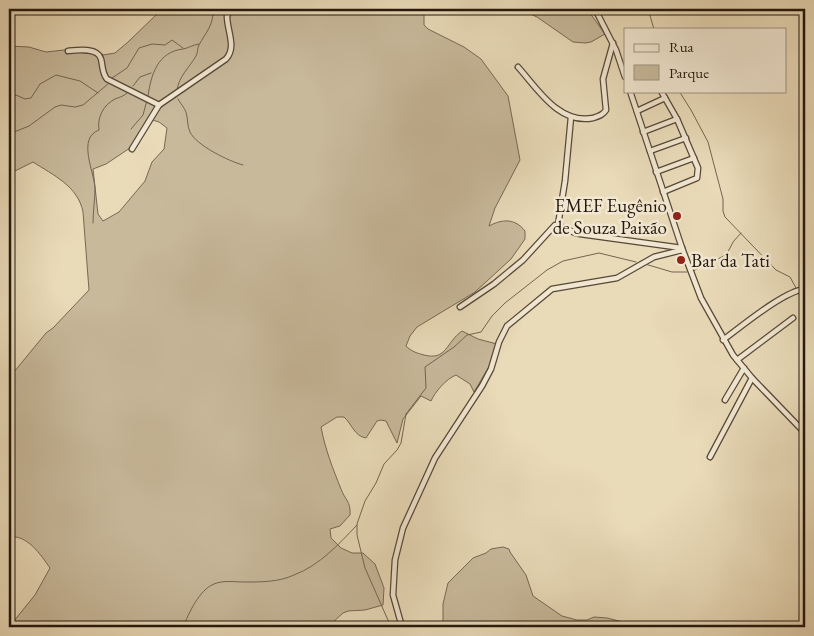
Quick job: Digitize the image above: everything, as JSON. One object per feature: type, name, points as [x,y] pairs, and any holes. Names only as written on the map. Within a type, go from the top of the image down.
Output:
[{"type":"street","points":[[132,149],[159,106],[226,59],[230,54],[231,41],[226,16],[231,9]]},
{"type":"street","points":[[595,9],[613,43],[624,74]]},
{"type":"street","points":[[518,67],[554,108],[571,117],[588,119],[604,114],[606,103],[603,79],[613,43]]},
{"type":"street","points":[[68,51],[84,50],[98,55],[107,79],[159,106]]},
{"type":"street","points":[[630,92],[682,249],[701,298],[724,340],[744,368],[805,433]]},
{"type":"street","points":[[663,92],[686,138],[698,168],[697,178],[663,192]]},
{"type":"street","points":[[636,111],[666,98]]},
{"type":"street","points":[[558,225],[565,181],[571,117]]},
{"type":"street","points":[[643,132],[677,119]]},
{"type":"street","points":[[650,151],[686,138]]},
{"type":"street","points":[[656,172],[694,158]]},
{"type":"street","points":[[558,225],[568,231],[580,234],[682,249]]},
{"type":"street","points":[[460,307],[494,284],[523,260],[552,228],[558,225]]},
{"type":"street","points":[[402,627],[393,590],[395,560],[403,528],[435,458],[491,369],[499,342],[507,326],[552,289],[617,278],[654,257],[682,249]]},
{"type":"street","points":[[724,340],[779,300],[803,289]]},
{"type":"street","points":[[738,360],[793,318]]},
{"type":"street","points":[[725,400],[744,368]]},
{"type":"street","points":[[710,458],[752,378]]},
{"type":"green space","points":[[160,9],[426,9],[424,25],[428,29],[464,47],[481,59],[508,96],[520,160],[495,208],[489,226],[503,221],[513,222],[525,231],[525,239],[511,259],[475,292],[417,327],[410,336],[406,346],[412,351],[421,354],[437,355],[442,353],[462,331],[478,339],[497,344],[490,365],[474,392],[470,384],[456,375],[448,379],[441,386],[431,401],[421,396],[403,419],[397,443],[386,421],[377,421],[366,438],[359,435],[344,417],[337,417],[321,427],[330,459],[350,510],[350,515],[340,526],[330,529],[331,538],[341,548],[352,553],[363,553],[375,564],[384,588],[383,605],[365,610],[348,611],[324,627],[9,627],[35,595],[50,568],[28,542],[16,537],[9,537],[9,378],[46,333],[89,290],[83,212],[76,195],[64,182],[33,162],[9,174],[9,46],[29,47],[46,52],[82,48],[103,55],[115,53]],"holes":[[[149,119],[159,122],[167,128],[164,149],[152,162],[145,181],[119,212],[103,221],[98,214],[93,169],[106,164],[133,146]]]},
{"type":"green space","points":[[519,9],[587,9],[605,34],[591,42],[573,42],[537,17]]},
{"type":"green space","points":[[503,547],[509,549],[526,575],[533,596],[562,616],[577,620],[587,620],[594,617],[607,618],[623,622],[631,627],[443,627],[443,604],[448,583],[473,558],[491,549]]},
{"type":"waterway","points":[[177,90],[180,80],[196,56],[198,46],[211,24],[213,9]]},
{"type":"waterway","points":[[648,9],[654,28]]},
{"type":"waterway","points":[[112,78],[127,68],[139,48],[152,44],[165,45],[172,40],[183,48]]},
{"type":"waterway","points":[[148,96],[154,72],[162,59],[174,51],[199,44]]},
{"type":"waterway","points":[[133,86],[140,77],[151,73]]},
{"type":"waterway","points":[[9,101],[16,95],[25,99],[31,98],[40,84],[56,75],[80,81],[98,93]]},
{"type":"waterway","points":[[9,134],[29,126],[55,107],[61,105],[75,107],[83,105],[108,84]]},
{"type":"waterway","points":[[93,223],[95,188],[88,156],[89,140],[92,134],[99,130],[99,121],[104,108],[129,91]]},
{"type":"waterway","points":[[680,92],[708,142],[723,199],[725,217],[776,270],[790,277],[796,288]]},
{"type":"waterway","points":[[178,99],[186,112],[189,130],[193,137],[213,152],[243,165]]},
{"type":"waterway","points":[[131,129],[143,115],[147,100]]},
{"type":"waterway","points":[[693,271],[722,257],[741,233]]},
{"type":"waterway","points":[[391,627],[365,568],[357,535],[357,524],[365,501],[376,483],[384,464],[401,443],[406,414],[426,388],[425,367],[454,347],[467,335],[481,332],[492,316],[505,303],[547,270],[563,261],[599,253],[636,262]]},
{"type":"waterway","points":[[645,264],[672,272],[687,272]]},
{"type":"waterway","points":[[798,292],[805,300]]},
{"type":"waterway","points":[[183,627],[195,602],[204,591],[214,584],[221,582],[270,581],[294,575],[320,560],[336,547],[357,525]]},
{"type":"place","name":"EMEF Eugênio de Souza Paixão","points":[[677,216]]},
{"type":"place","name":"Bar da Tati","points":[[681,260]]}]
